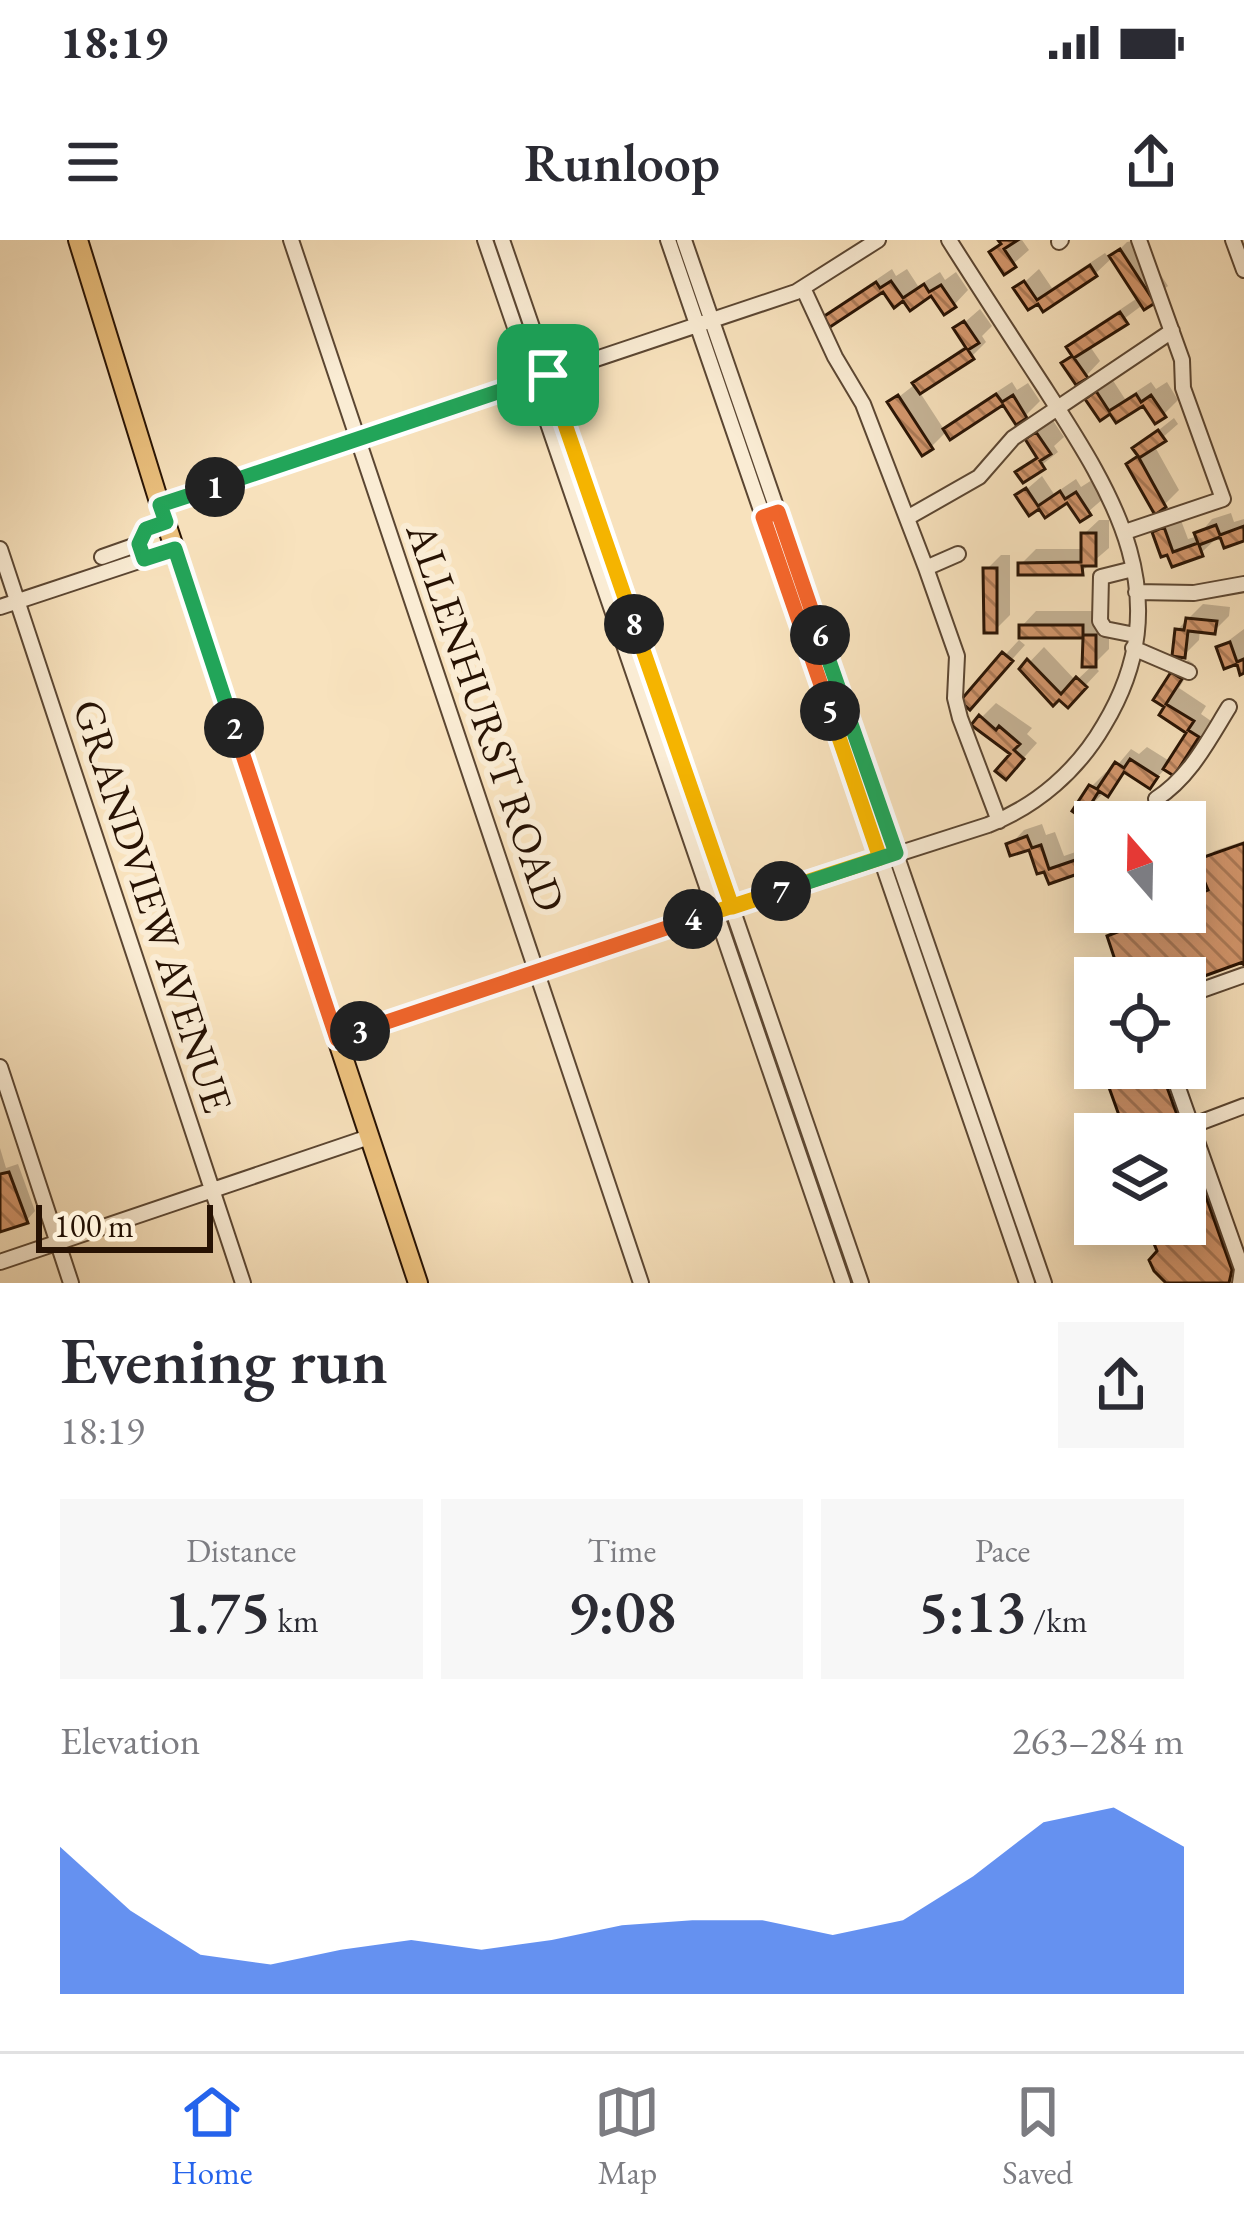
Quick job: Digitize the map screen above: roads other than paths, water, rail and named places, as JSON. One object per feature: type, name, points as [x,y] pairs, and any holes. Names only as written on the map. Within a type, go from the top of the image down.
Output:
[{"type":"main road","points":[[78,240],[163,513],[418,1283]]},
{"type":"street","name":"ALLENHURST ROAD","points":[[290,240],[641,1283]]},
{"type":"street","points":[[485,240],[541,377]]},
{"type":"street","points":[[502,240],[541,377],[635,651],[861,1283]]},
{"type":"street","points":[[668,240],[704,324],[1009,1205],[1044,1283]]},
{"type":"street","points":[[684,240],[704,324]]},
{"type":"street","points":[[141,552],[146,529],[163,513],[358,439],[802,289],[877,240]]},
{"type":"street","points":[[337,1039],[999,821],[1047,791],[1089,748],[1119,696],[1134,641],[1136,592],[1125,532],[1102,476],[949,240]]},
{"type":"street","points":[[1125,532],[1222,499],[1183,388],[1182,360],[1139,240]]},
{"type":"street","points":[[1233,240],[1244,271]]},
{"type":"street","points":[[802,289],[863,404],[926,568],[957,656],[955,698],[960,718],[999,821]]},
{"type":"street","points":[[907,518],[979,477],[1013,439],[1172,331]]},
{"type":"street","name":"GRANDVIEW AVENUE","points":[[0,549],[243,1283]]},
{"type":"street","points":[[102,557],[175,549]]},
{"type":"street","points":[[0,607],[141,552]]},
{"type":"street","points":[[926,568],[958,554]]},
{"type":"street","points":[[1133,569],[1101,577],[1100,621],[1105,628],[1190,672]]},
{"type":"street","points":[[1136,592],[1194,593],[1244,584]]},
{"type":"street","points":[[1156,799],[1184,777],[1229,706]]},
{"type":"street","points":[[724,909],[843,1283]]},
{"type":"street","points":[[1206,989],[1244,975]]},
{"type":"street","points":[[0,1067],[71,1283]]},
{"type":"street","points":[[1206,1121],[1244,1106]]},
{"type":"street","points":[[0,1262],[369,1137]]},
{"type":"street","points":[[1206,1167],[1242,1269],[1240,1283]]},
{"type":"street","points":[[807,1179],[824,1174]]},
{"type":"street","points":[[1009,1205],[1027,1283]]},
{"type":"street","points":[[1227,1228],[1244,1222]]}]
